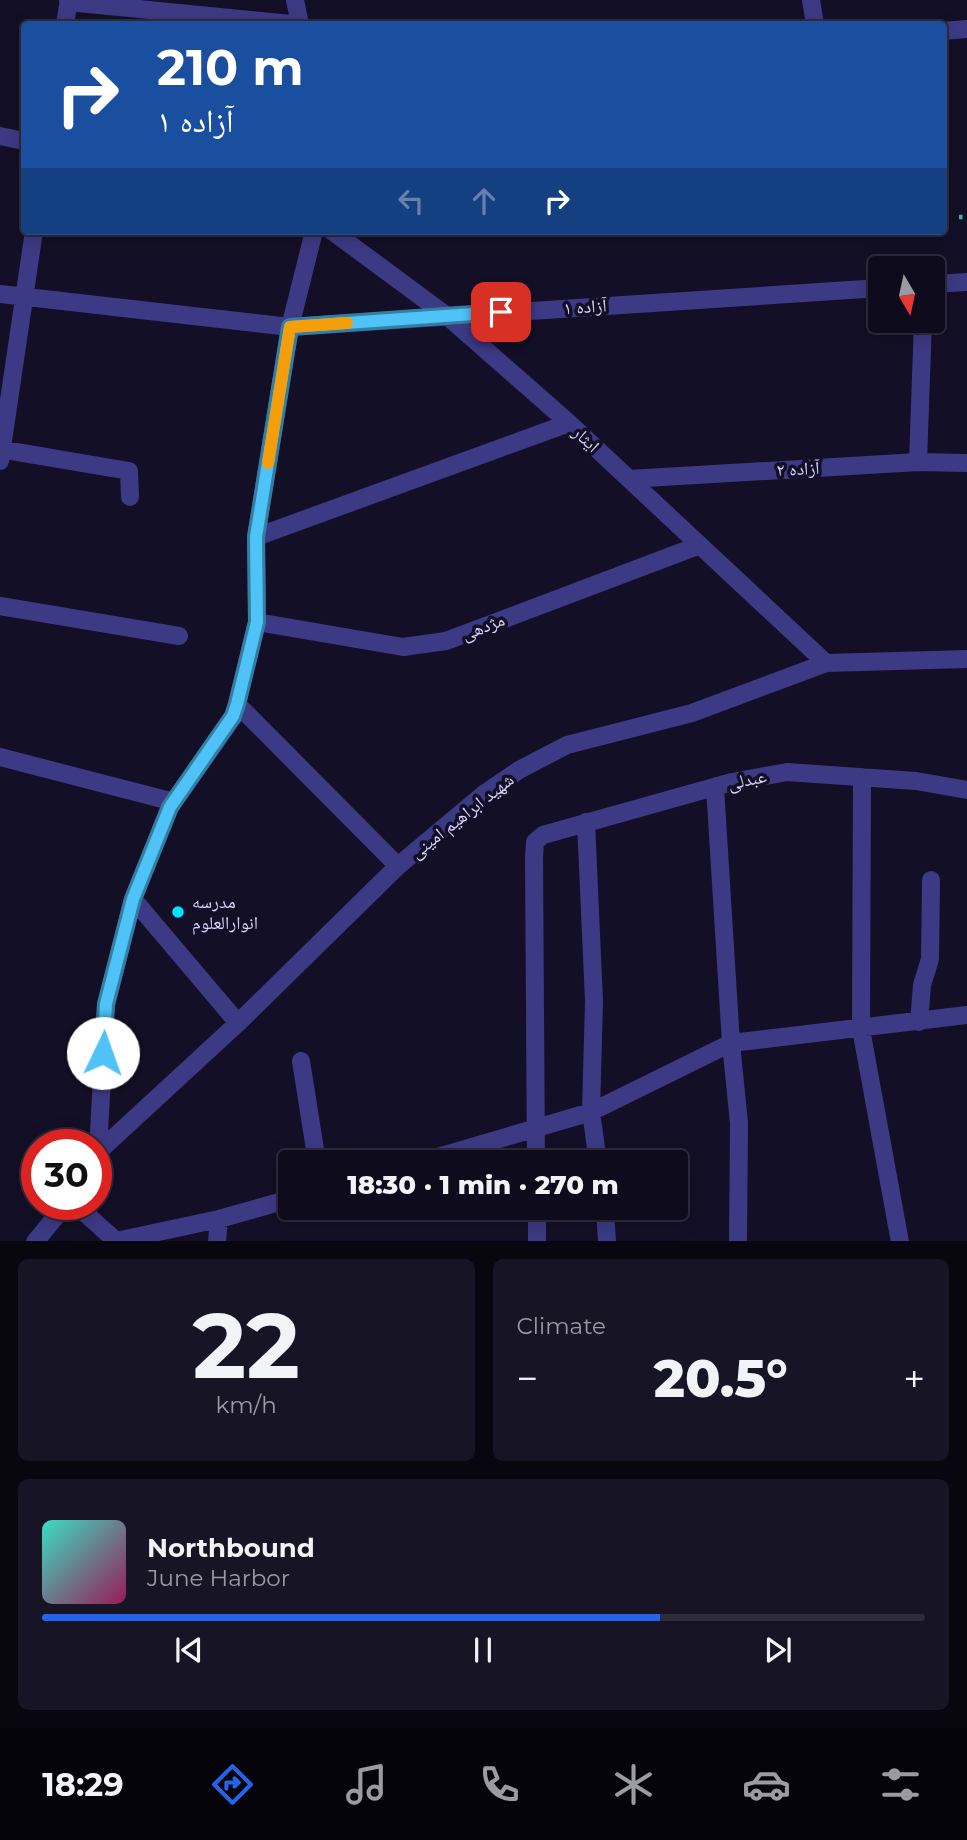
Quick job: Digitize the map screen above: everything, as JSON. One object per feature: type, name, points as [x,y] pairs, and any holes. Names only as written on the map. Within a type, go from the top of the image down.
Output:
[{"type":"street","points":[[295,0],[299,21]]},
{"type":"street","points":[[811,0],[814,21]]},
{"type":"street","points":[[66,21],[69,1],[261,21]]},
{"type":"street","points":[[947,31],[967,29]]},
{"type":"street","points":[[0,136],[21,140]]},
{"type":"street","points":[[33,235],[1,453],[129,471],[130,497]]},
{"type":"street","points":[[98,1129],[106,1004],[133,899],[174,802],[233,716],[257,622],[256,537],[290,327],[313,235]]},
{"type":"street","name":"ایثار","points":[[337,235],[447,316],[569,423],[827,663]]},
{"type":"street","points":[[945,283],[967,282]]},
{"type":"street","name":"آزاده ۱","points":[[0,294],[290,327],[868,289]]},
{"type":"street","points":[[918,462],[923,333]]},
{"type":"street","points":[[256,537],[569,423]]},
{"type":"street","name":"آزاده ۲","points":[[629,479],[918,462],[967,463]]},
{"type":"street","name":"مژدهی","points":[[257,622],[403,647],[427,645],[446,641],[700,545]]},
{"type":"street","points":[[0,606],[179,636]]},
{"type":"street","name":"شهید ابراهیم امینی","points":[[112,1138],[238,1023],[398,866],[484,794],[519,770],[567,745],[692,713],[827,663],[967,659]]},
{"type":"street","points":[[237,704],[398,866]]},
{"type":"street","points":[[0,757],[174,802]]},
{"type":"street","name":"عبدلی","points":[[536,1130],[535,842],[543,835],[732,782],[787,772],[916,781],[967,790]]},
{"type":"street","points":[[862,777],[861,1029],[900,1241]]},
{"type":"street","points":[[715,788],[731,1043],[739,1123],[738,1241]]},
{"type":"street","points":[[586,822],[594,987],[591,1112],[596,1150]]},
{"type":"street","points":[[919,1022],[922,985],[930,959],[931,880]]},
{"type":"street","points":[[133,899],[238,1023]]},
{"type":"street","points":[[464,1150],[591,1112],[731,1043],[967,1015]]},
{"type":"street","points":[[301,1061],[315,1150]]},
{"type":"street","points":[[536,1130],[536,1150]]},
{"type":"street","points":[[93,1220],[116,1241],[219,1219],[278,1202]]},
{"type":"street","points":[[217,1241],[219,1219]]},
{"type":"street","points":[[35,1241],[53,1220]]},
{"type":"street","points":[[537,1220],[537,1241]]},
{"type":"street","points":[[606,1220],[607,1241]]},
{"type":"path","points":[[959,218],[967,217]]},
{"type":"slow traffic","points":[[268,463],[290,327],[347,323]]},
{"type":"place","name":"مدرسه انوارالعلوم","points":[[178,912]]},
{"type":"route","points":[[103,1053],[106,1004],[133,899],[170,807],[233,716],[237,704],[257,622],[256,537],[290,327],[501,312]]}]
